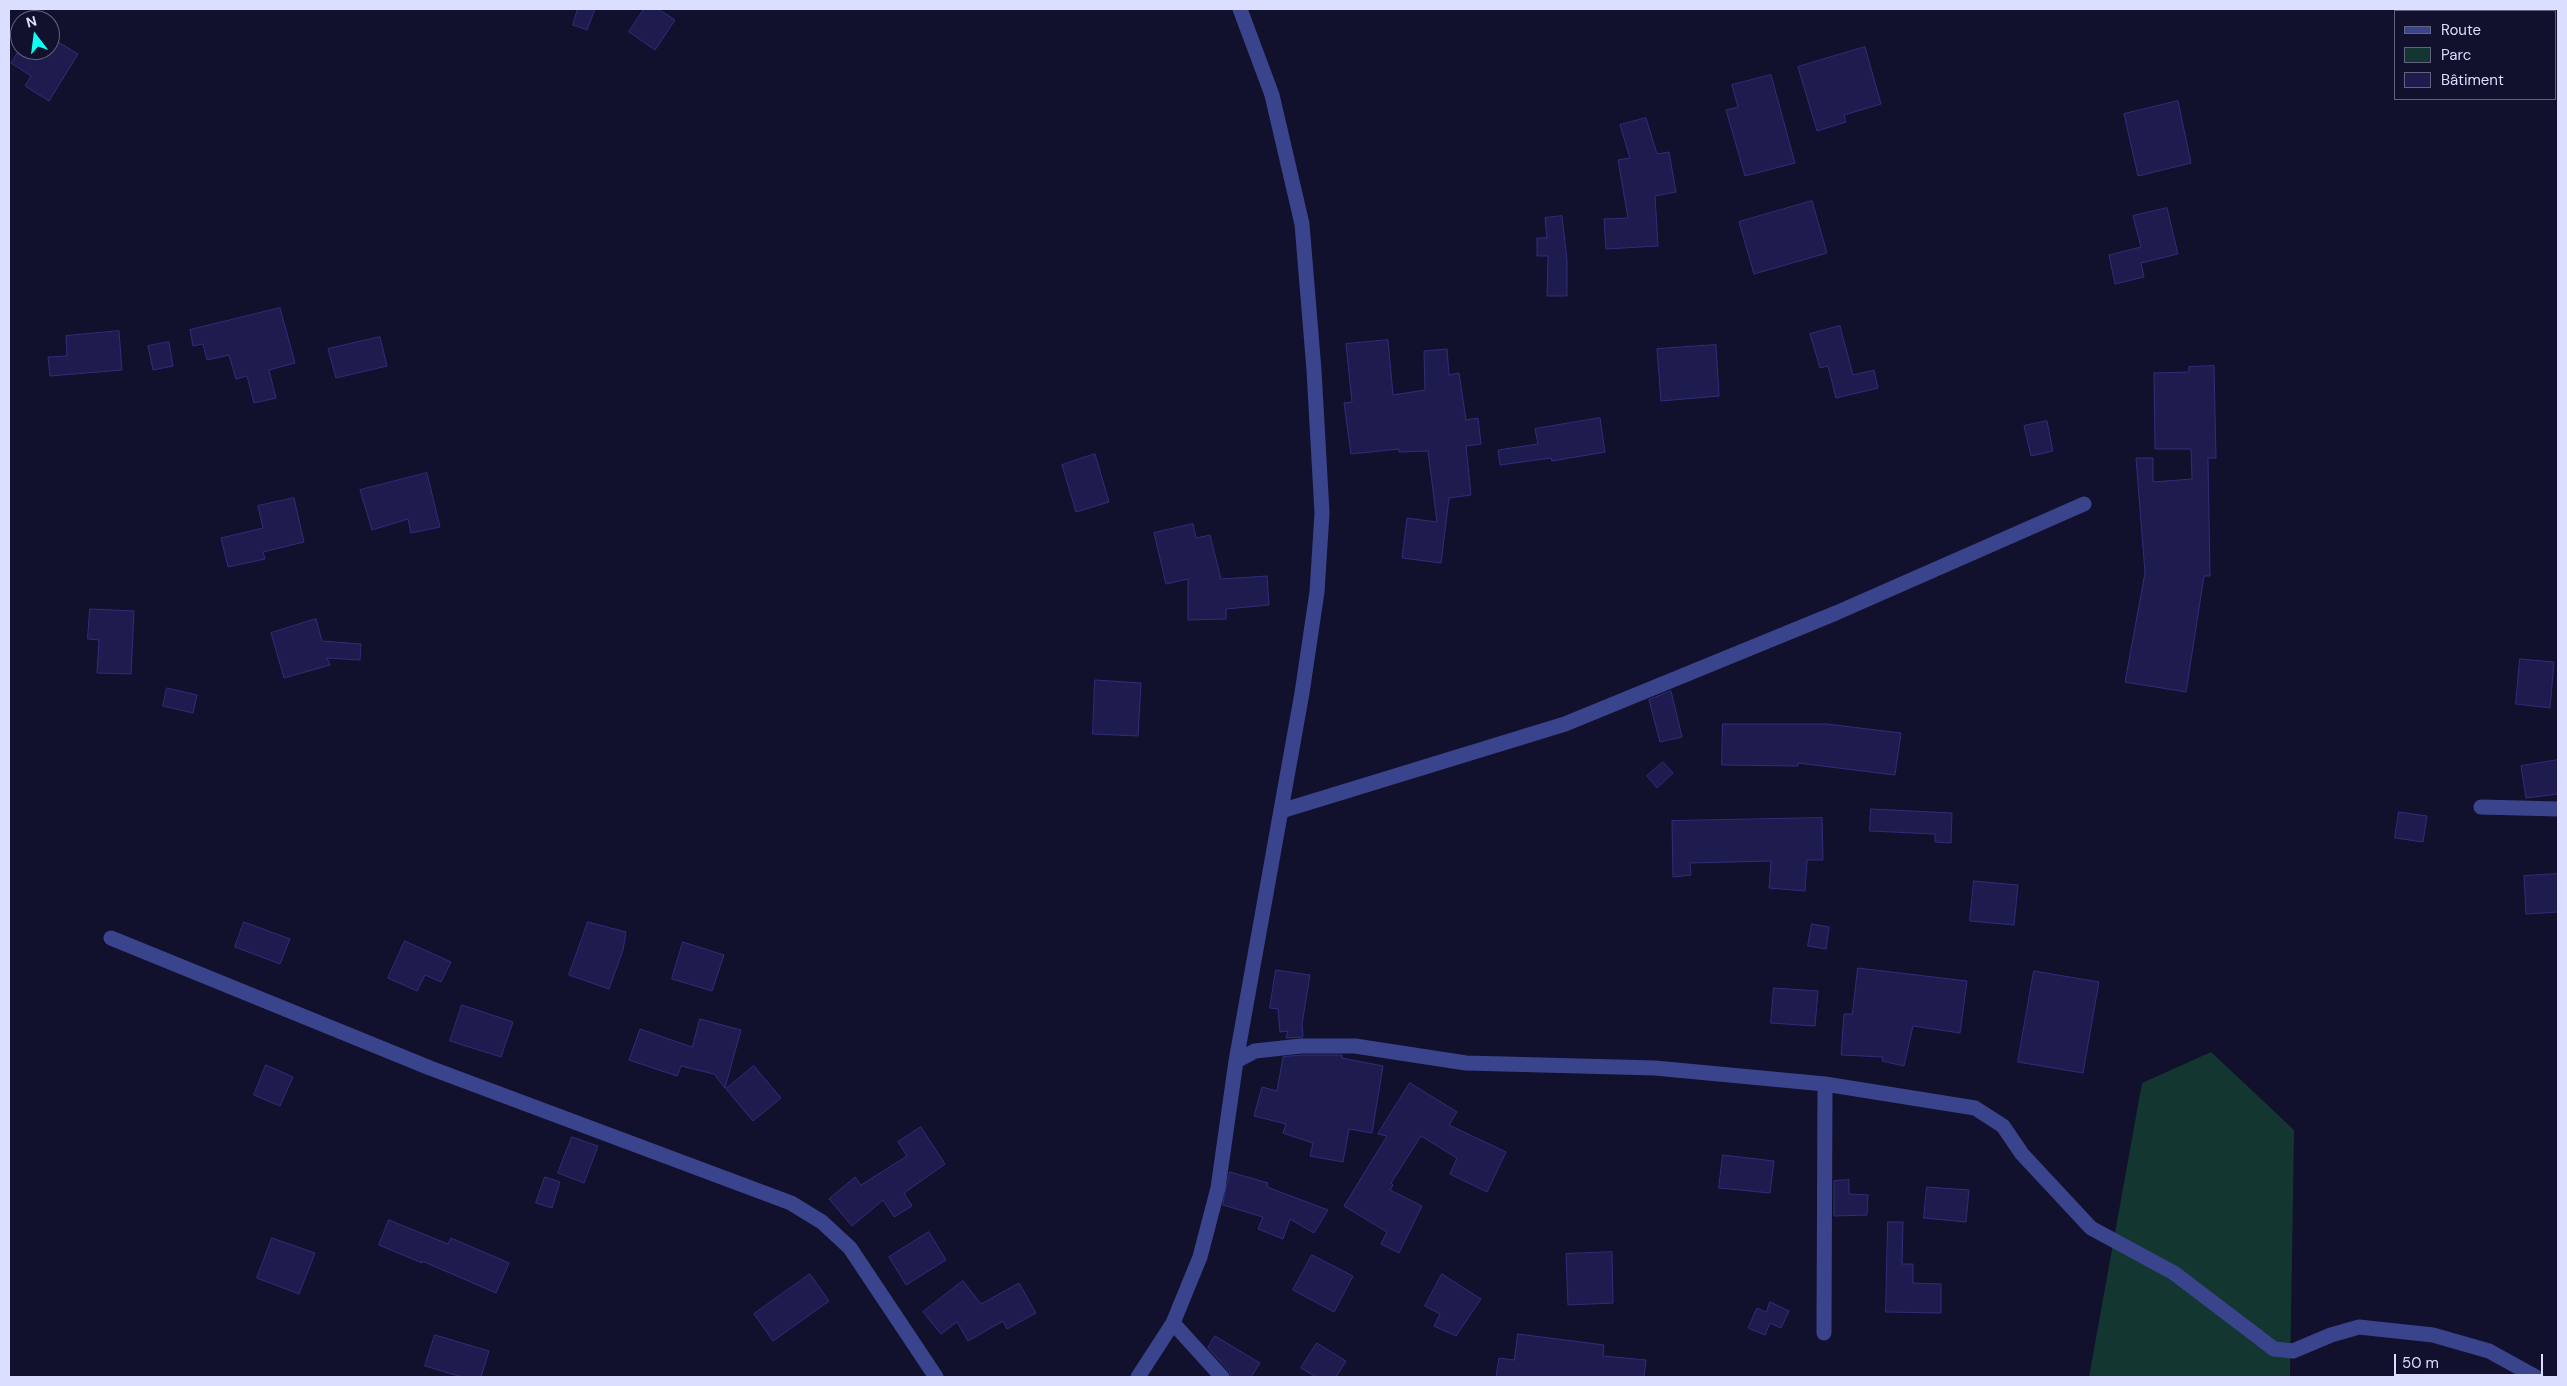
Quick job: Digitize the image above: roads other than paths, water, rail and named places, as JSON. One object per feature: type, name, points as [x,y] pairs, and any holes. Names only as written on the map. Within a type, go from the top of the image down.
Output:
[{"type":"street","points":[[1138,1377],[1173,1323],[1200,1257],[1218,1188],[1236,1061],[1281,811],[1317,592],[1322,513],[1314,370],[1302,224],[1272,94],[1240,9]]},
{"type":"street","points":[[1281,811],[1565,724],[1836,613],[2084,504]]},
{"type":"street","points":[[2481,807],[2558,809]]},
{"type":"street","points":[[111,938],[430,1068],[790,1202],[822,1222],[850,1248],[936,1377]]},
{"type":"street","points":[[1236,1061],[1255,1051],[1301,1046],[1354,1046],[1466,1063],[1655,1068],[1824,1084],[1975,1108],[2003,1126],[2022,1154],[2091,1228],[2174,1273],[2274,1349],[2293,1351],[2331,1335],[2359,1328],[2406,1332],[2433,1335],[2489,1351],[2536,1377]]},
{"type":"street","points":[[1824,1084],[1824,1333]]},
{"type":"street","points":[[1173,1323],[1222,1377]]}]
